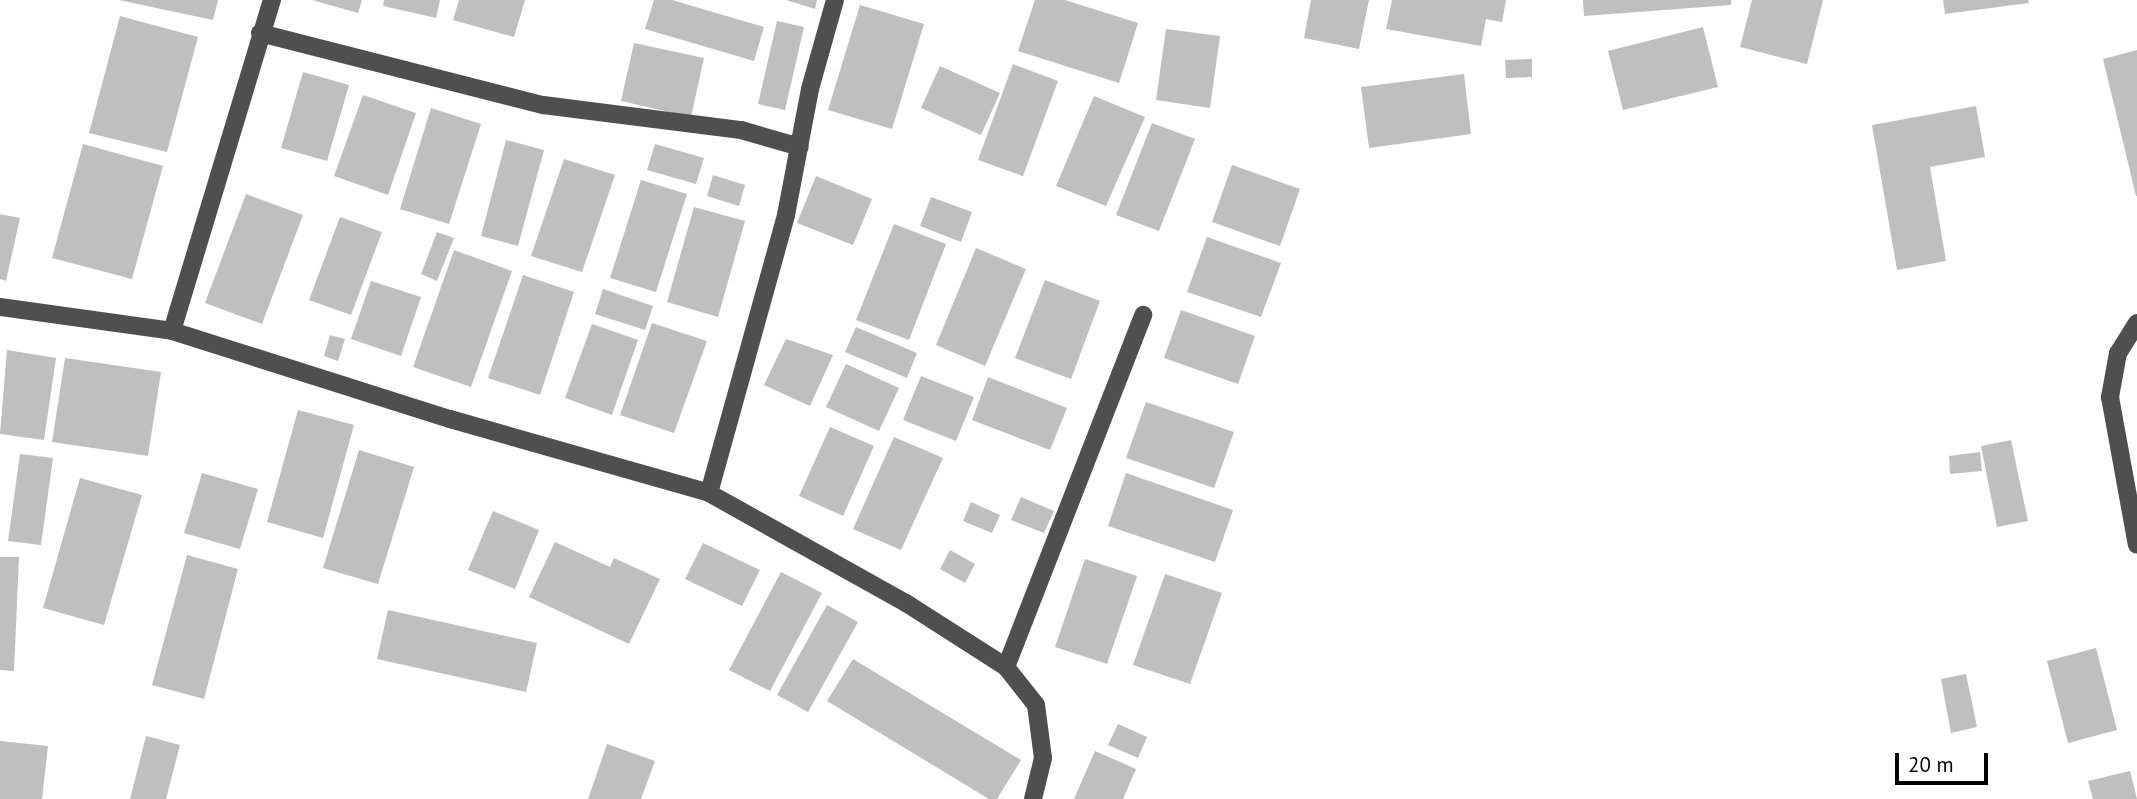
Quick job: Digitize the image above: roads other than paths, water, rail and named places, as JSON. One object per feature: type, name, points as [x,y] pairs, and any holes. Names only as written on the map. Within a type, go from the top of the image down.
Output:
[{"type":"street","points":[[172,331],[272,0]]},
{"type":"street","points":[[709,493],[800,147],[810,89],[835,0]]},
{"type":"street","points":[[260,33],[543,105],[741,130],[800,147]]},
{"type":"street","points":[[0,307],[172,331],[450,419],[709,493],[906,603],[1006,667],[1036,705],[1043,758],[1034,799]]},
{"type":"street","points":[[1006,667],[1143,315]]},
{"type":"street","points":[[2137,323],[2118,353],[2110,397],[2137,545]]}]
